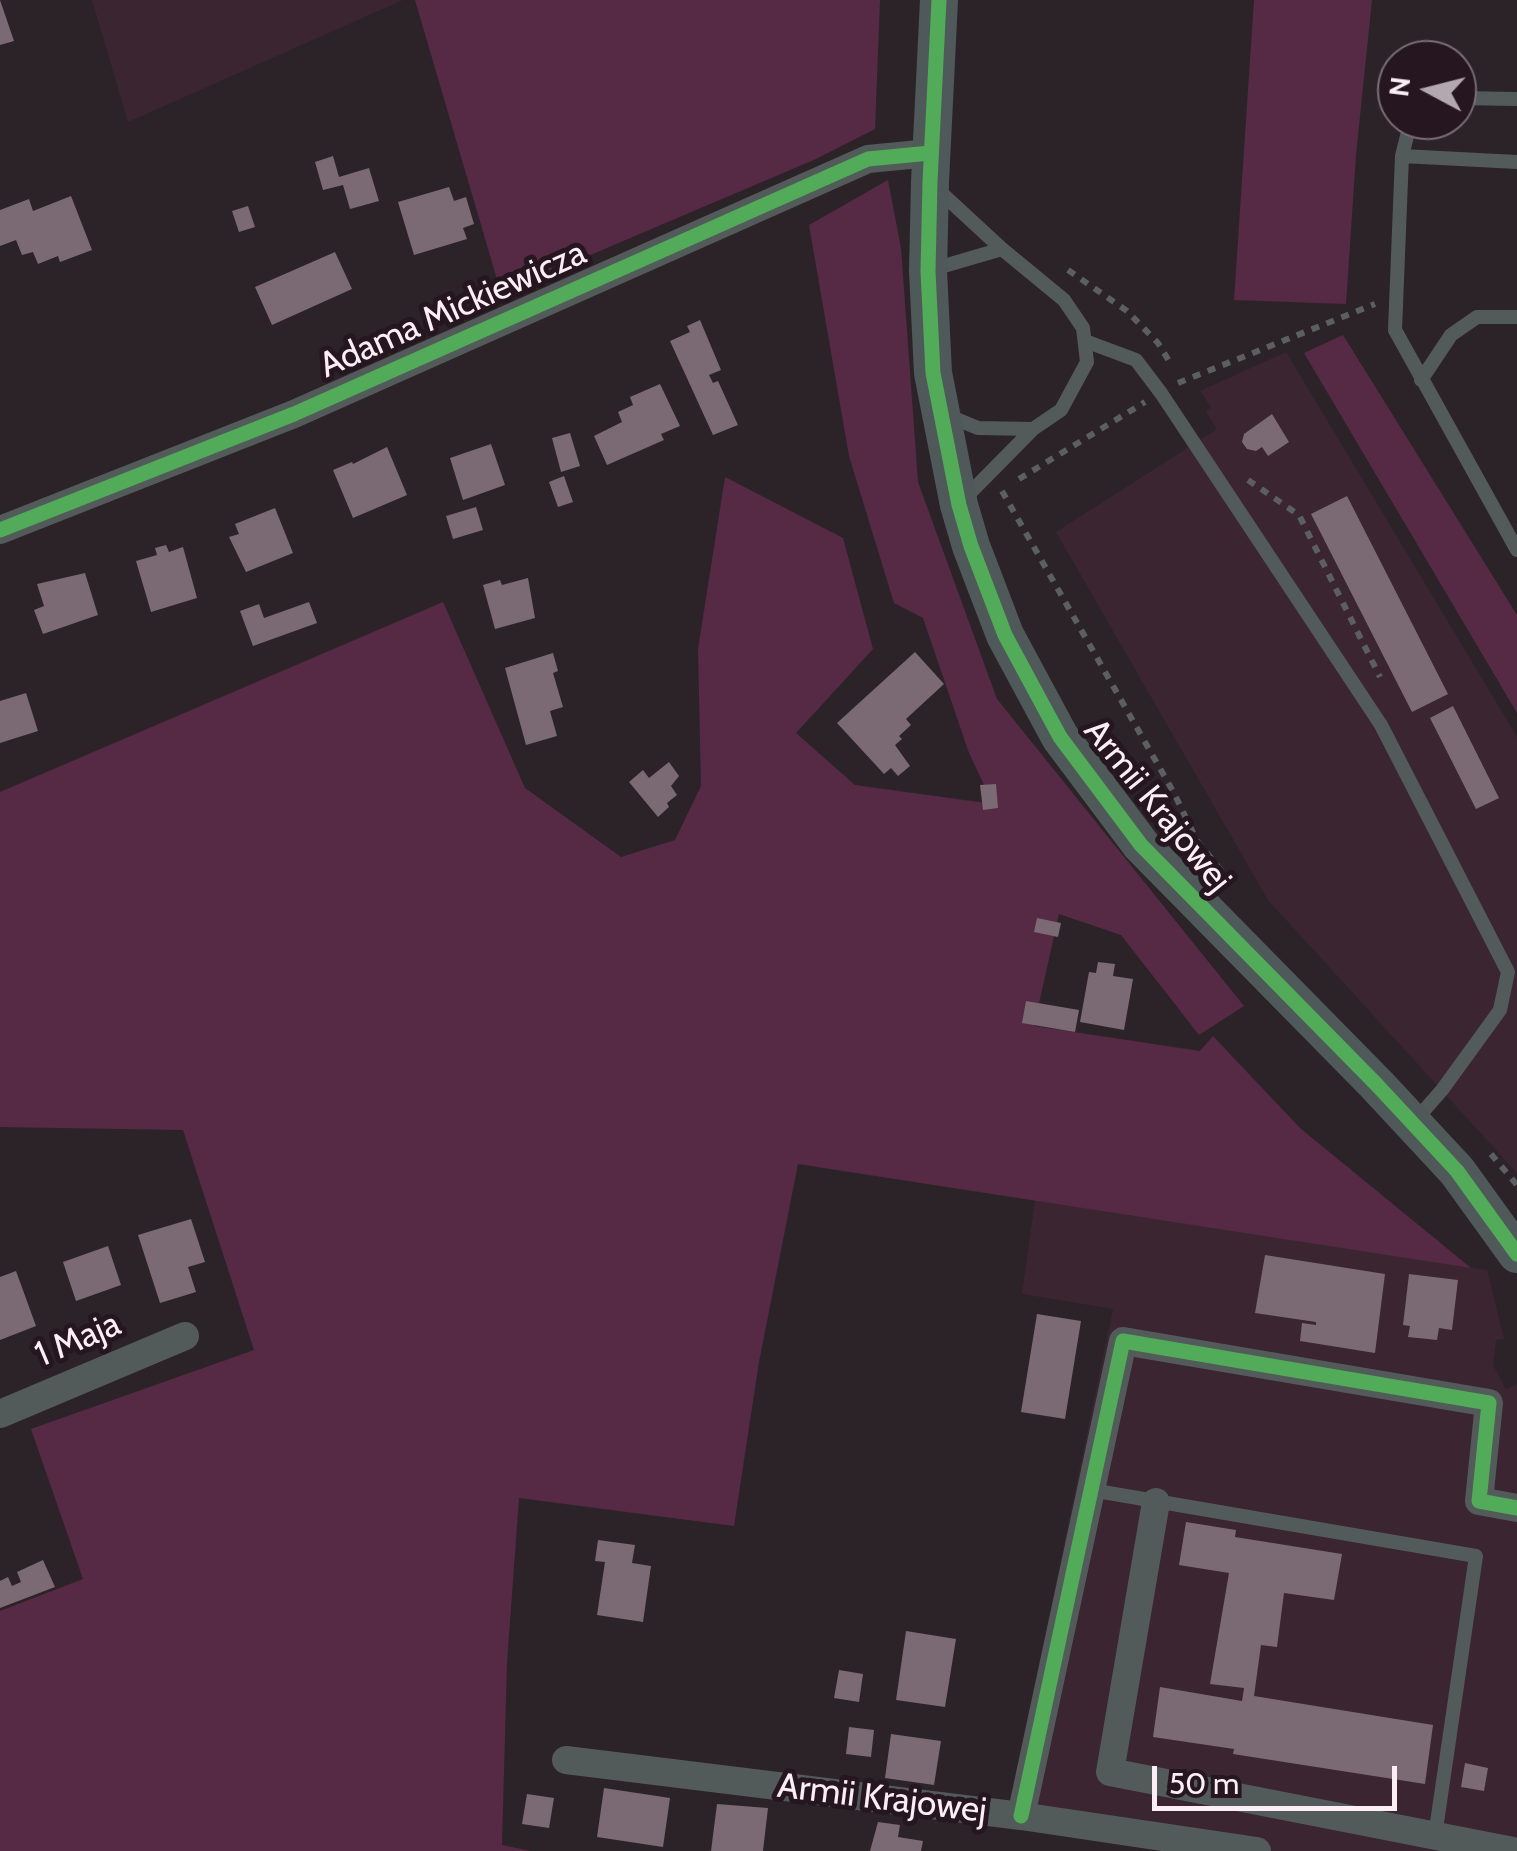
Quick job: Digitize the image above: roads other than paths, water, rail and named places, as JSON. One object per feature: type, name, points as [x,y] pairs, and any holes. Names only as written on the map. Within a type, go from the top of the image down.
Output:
[{"type":"street","name":"Armii Krajowej","points":[[939,0],[928,271],[933,373],[959,506],[1005,635],[1060,736],[1141,846],[1413,1123],[1457,1171],[1517,1254]]},
{"type":"street","name":"Adama Mickiewicza","points":[[0,530],[294,414],[868,159],[930,167]]},
{"type":"street","name":"1 Maja","points":[[0,1414],[184,1336]]},
{"type":"street","points":[[1020,1816],[1123,1341],[1489,1403],[1479,1502],[1517,1508]]},
{"type":"street","points":[[1156,1502],[1110,1772],[1512,1851]]},
{"type":"street","name":"Armii Krajowej","points":[[566,1760],[1020,1816],[1258,1851]]},
{"type":"lane","points":[[1477,98],[1517,99]]},
{"type":"lane","points":[[1406,140],[1394,330],[1517,550]]},
{"type":"lane","points":[[1402,156],[1517,162]]},
{"type":"lane","points":[[930,167],[1002,249],[1064,300],[1083,328],[1087,362],[1061,410],[1032,430],[959,506]]},
{"type":"lane","points":[[928,271],[1002,249]]},
{"type":"lane","points":[[1421,380],[1452,335],[1477,316],[1517,318]]},
{"type":"lane","points":[[1084,341],[1136,360],[1161,392],[1381,726],[1508,972],[1500,1010],[1413,1123]]},
{"type":"lane","points":[[940,412],[978,428],[1032,430]]},
{"type":"lane","points":[[1091,1490],[1476,1556],[1435,1836]]}]
